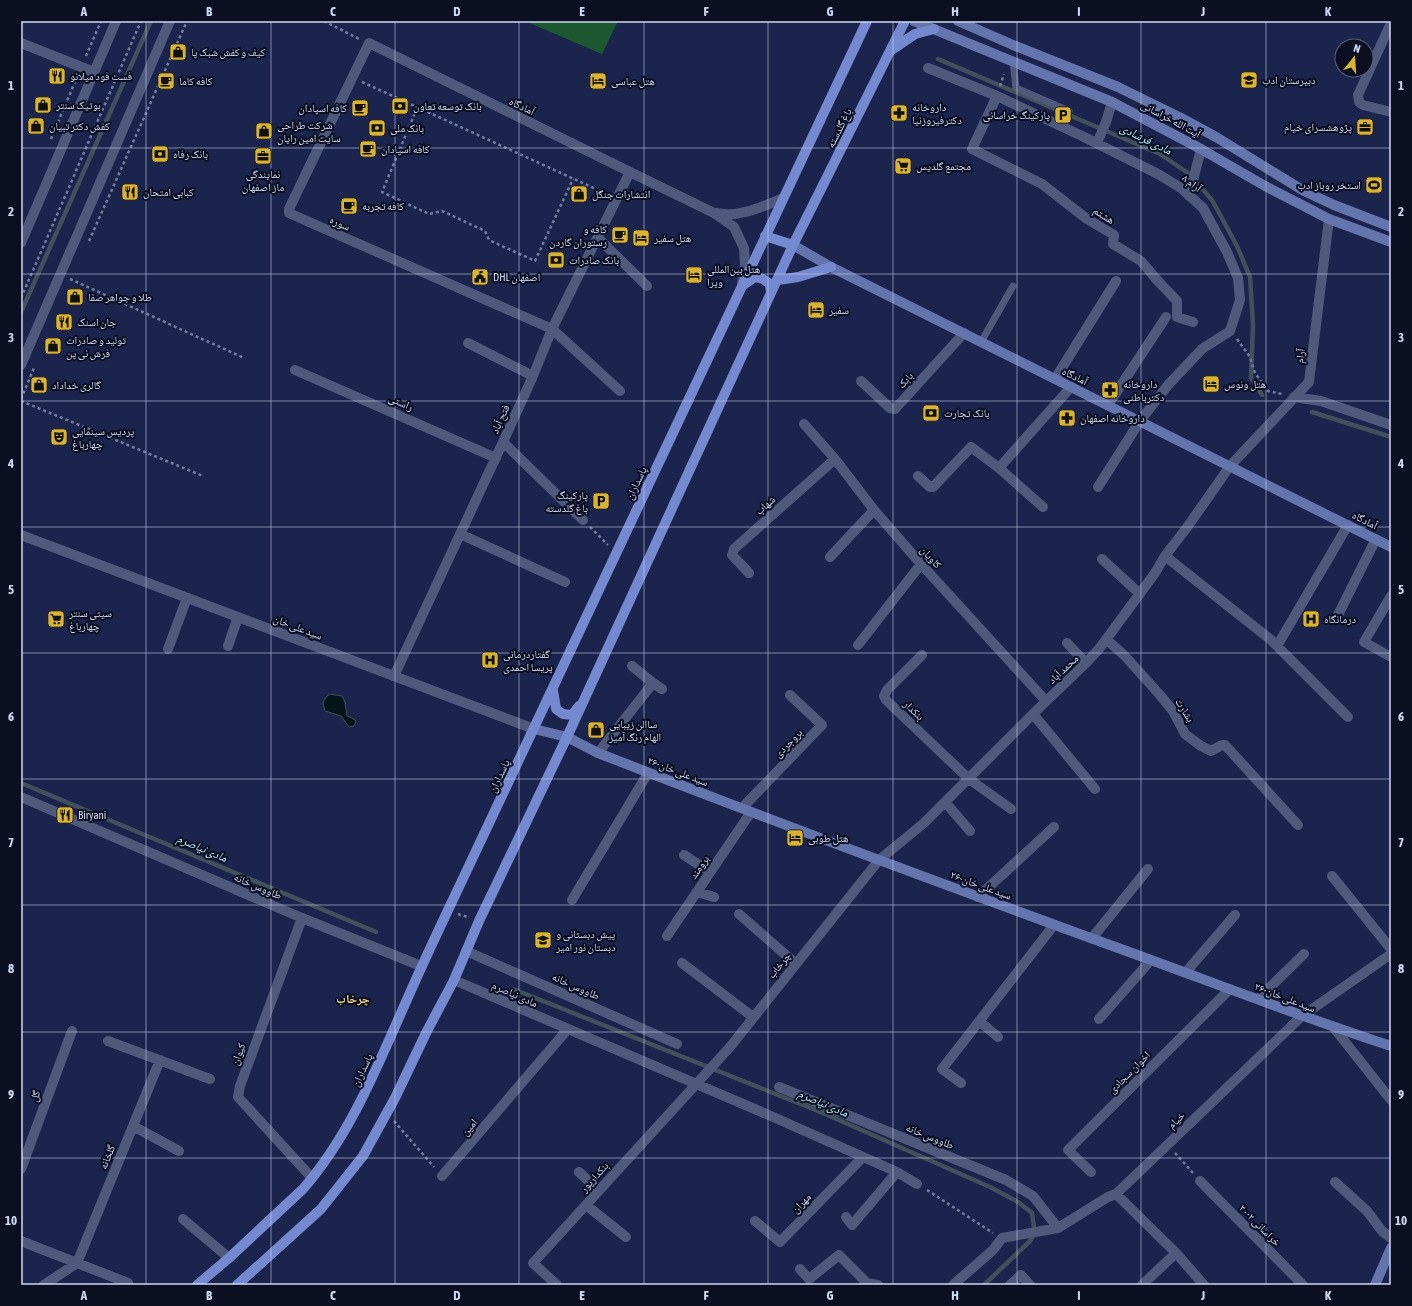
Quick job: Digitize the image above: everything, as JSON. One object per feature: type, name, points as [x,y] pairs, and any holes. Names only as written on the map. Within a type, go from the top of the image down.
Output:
[{"type":"main road","name":"باغ گلدسته","points":[[765,236],[866,21]]},
{"type":"main road","name":"باغ گلدسته","points":[[793,245],[905,21]]},
{"type":"main road","name":"آیت الله خراسانی","points":[[914,21],[1112,102],[1201,149],[1265,186],[1329,219],[1391,242]]},
{"type":"main road","name":"آیت الله خراسانی","points":[[959,21],[1012,45],[1124,90],[1216,137],[1304,191],[1334,206],[1391,227]]},
{"type":"main road","points":[[890,52],[906,39],[915,34],[934,29]]},
{"type":"main road","points":[[238,1285],[321,1209],[363,1156],[387,1113],[454,980],[479,920],[567,737],[793,245],[765,236]]},
{"type":"main road","name":"پاسداران","points":[[197,1285],[230,1258],[303,1189],[340,1138],[369,1086],[421,966],[553,690],[765,236]]},
{"type":"main road","name":"آمادگاه","points":[[793,245],[831,267],[1391,547]]},
{"type":"main road","points":[[778,280],[798,277],[831,267]]},
{"type":"main road","points":[[742,286],[755,277],[763,279],[770,284],[771,294]]},
{"type":"main road","points":[[553,690],[556,709],[563,714],[572,715],[585,697]]},
{"type":"main road","name":"سید علی خان","points":[[534,729],[567,737]]},
{"type":"main road","name":"۲۶-سید علی خان","points":[[567,737],[598,754],[879,860],[1186,972],[1334,1028],[1391,1046]]},
{"type":"main road","points":[[1375,1285],[1391,1248]]},
{"type":"street","points":[[22,238],[116,21]]},
{"type":"street","points":[[21,365],[170,21]]},
{"type":"street","points":[[1391,23],[1358,94],[1359,102],[1363,105],[1391,112]]},
{"type":"street","points":[[21,43],[94,72]]},
{"type":"street","name":"سوره","points":[[369,44],[289,209],[291,214],[552,329],[620,391]]},
{"type":"street","name":"آمادگاه","points":[[369,44],[711,211],[734,227],[744,248],[745,265],[742,286]]},
{"type":"street","name":"۸ آرام","points":[[928,68],[997,96],[1097,143],[1158,174],[1181,188],[1204,208],[1227,252],[1238,278],[1240,300],[1230,331]]},
{"type":"street","name":"هشتم","points":[[997,96],[972,149],[1042,184],[1087,219],[1114,235],[1113,244],[1141,261],[1177,301],[1177,317],[1193,322]]},
{"type":"street","points":[[1097,143],[1106,122],[1112,102]]},
{"type":"street","points":[[1189,196],[1201,149]]},
{"type":"street","name":"فتح آباد","points":[[394,676],[496,458],[533,376],[552,329],[630,172]]},
{"type":"street","name":"آمادگاه","points":[[711,211],[727,215],[757,209],[783,198]]},
{"type":"street","name":"آرام","points":[[1230,466],[1308,382],[1329,219]]},
{"type":"street","points":[[598,238],[647,286]]},
{"type":"street","points":[[1055,379],[1116,280]]},
{"type":"street","points":[[1108,405],[1166,317]]},
{"type":"street","points":[[1098,487],[1140,421],[1168,385],[1202,349],[1230,331]]},
{"type":"street","name":"بابک","points":[[861,381],[890,408],[895,409],[964,333]]},
{"type":"street","points":[[468,343],[533,376]]},
{"type":"street","name":"راستی","points":[[295,370],[496,458]]},
{"type":"street","points":[[998,468],[1071,387]]},
{"type":"street","points":[[1294,398],[1321,401],[1391,425]]},
{"type":"street","name":"کاویان","points":[[804,424],[835,459],[874,510],[921,564],[1046,701]]},
{"type":"street","points":[[503,442],[583,520]]},
{"type":"street","points":[[918,476],[930,487],[933,487],[971,447],[1043,507]]},
{"type":"street","name":"شهاب","points":[[749,573],[732,555],[734,549],[835,459]]},
{"type":"street","name":"محمد آباد","points":[[879,860],[924,824],[1046,701],[1086,663],[1107,640],[1230,466]]},
{"type":"street","points":[[830,557],[874,510]]},
{"type":"street","points":[[1277,646],[1348,525]]},
{"type":"street","points":[[460,534],[565,582]]},
{"type":"street","name":"سید علی خان","points":[[21,536],[534,729]]},
{"type":"street","points":[[1337,617],[1376,539]]},
{"type":"street","points":[[1165,556],[1270,639],[1348,716]]},
{"type":"street","points":[[1102,559],[1140,594]]},
{"type":"street","points":[[858,645],[921,564]]},
{"type":"street","points":[[1391,596],[1364,642],[1391,657]]},
{"type":"street","points":[[168,649],[188,598]]},
{"type":"street","points":[[228,646],[238,617]]},
{"type":"street","name":"بشارت","points":[[1107,640],[1124,655],[1160,695],[1173,711],[1185,734],[1206,750],[1211,751],[1222,745],[1227,746],[1298,825]]},
{"type":"street","points":[[1067,643],[1086,663]]},
{"type":"street","name":"بنکدار","points":[[922,655],[887,690],[884,696],[886,700],[969,779]]},
{"type":"street","points":[[632,666],[662,689]]},
{"type":"street","points":[[598,754],[653,683]]},
{"type":"street","name":"بروجردی","points":[[747,810],[822,726],[790,695]]},
{"type":"street","points":[[1033,714],[1095,789]]},
{"type":"street","points":[[572,900],[648,773]]},
{"type":"street","points":[[969,779],[1011,809]]},
{"type":"street","name":"طاووس خانه","points":[[21,797],[302,918],[421,966]]},
{"type":"street","points":[[945,802],[970,831]]},
{"type":"street","name":"برومند","points":[[667,936],[710,872],[747,810]]},
{"type":"street","points":[[978,897],[1054,827]]},
{"type":"street","points":[[684,855],[710,872]]},
{"type":"street","name":"چرخاب","points":[[696,1084],[730,1047],[879,860]]},
{"type":"street","points":[[1092,938],[1148,869]]},
{"type":"street","points":[[1332,876],[1391,949]]},
{"type":"street","points":[[697,892],[714,897]]},
{"type":"street","points":[[739,914],[796,964]]},
{"type":"street","points":[[1186,972],[1234,915]]},
{"type":"street","name":"کیوان","points":[[302,918],[240,1086],[238,1097],[312,1178]]},
{"type":"street","points":[[961,1082],[942,1069],[1054,925]]},
{"type":"street","name":"طاووس خانه","points":[[466,951],[677,1044]]},
{"type":"street","points":[[1258,999],[1304,954]]},
{"type":"street","name":"خیام","points":[[1058,1228],[1108,1197],[1116,1194],[1302,1016],[1391,954]]},
{"type":"street","points":[[1099,1019],[1151,960]]},
{"type":"street","points":[[682,963],[753,1017]]},
{"type":"street","name":"مادی نیاصرم","points":[[454,980],[897,1172],[918,1184]]},
{"type":"street","name":"اخوان سجادی","points":[[1091,1172],[1068,1150],[1230,989]]},
{"type":"street","points":[[979,1021],[998,1036]]},
{"type":"street","points":[[1334,1028],[1391,1100]]},
{"type":"street","name":"امین","points":[[442,1176],[567,1030]]},
{"type":"street","name":"گل","points":[[21,1169],[72,1031]]},
{"type":"street","points":[[108,1041],[210,1078]]},
{"type":"street","name":"گلخانه","points":[[77,1264],[160,1060]]},
{"type":"street","name":"بنکدارپور","points":[[557,1285],[533,1263],[696,1084]]},
{"type":"street","name":"طاووس خانه","points":[[779,1087],[1006,1180],[1033,1196],[1058,1228]]},
{"type":"street","points":[[133,1126],[179,1150]]},
{"type":"street","name":"مهران","points":[[756,1221],[780,1242],[862,1158]]},
{"type":"street","points":[[579,1172],[598,1190]]},
{"type":"street","points":[[846,1217],[852,1225],[897,1172]]},
{"type":"street","name":"۲۰-خراسانی ۲","points":[[1200,1181],[1303,1285]]},
{"type":"street","points":[[1335,1182],[1367,1211],[1382,1231],[1391,1238]]},
{"type":"street","points":[[1116,1194],[1176,1254],[1204,1285]]},
{"type":"street","points":[[586,1205],[626,1237]]},
{"type":"street","points":[[183,1218],[230,1258]]},
{"type":"street","points":[[954,1285],[993,1250],[1002,1238],[1058,1228]]},
{"type":"street","points":[[21,1241],[128,1283]]},
{"type":"street","points":[[800,1269],[809,1279],[839,1254],[867,1282],[878,1285]]},
{"type":"street","points":[[1142,1285],[1176,1254]]},
{"type":"street","points":[[44,1285],[77,1264]]},
{"type":"street","points":[[1010,1285],[1021,1276],[1030,1285]]},
{"type":"lane","points":[[1010,60],[1016,88],[1069,111]]},
{"type":"lane","points":[[981,342],[1012,286]]},
{"type":"path","points":[[48,145],[101,21]]},
{"type":"path","points":[[21,298],[141,21]]},
{"type":"path","points":[[88,244],[187,21]]},
{"type":"path","points":[[324,21],[369,44]]},
{"type":"path","points":[[997,96],[1010,60]]},
{"type":"path","points":[[353,78],[617,198]]},
{"type":"path","points":[[417,108],[382,192],[428,214],[442,211],[484,231],[489,240],[535,261],[573,179]]},
{"type":"path","points":[[72,280],[75,273]]},
{"type":"path","points":[[60,274],[244,358]]},
{"type":"path","points":[[1230,331],[1250,357],[1255,371],[1268,391],[1294,398]]},
{"type":"path","points":[[36,364],[21,400],[202,476]]},
{"type":"path","points":[[583,520],[617,554]]},
{"type":"path","points":[[448,911],[479,920]]},
{"type":"path","points":[[387,1113],[442,1176]]},
{"type":"path","points":[[1168,1145],[1200,1181]]},
{"type":"path","points":[[918,1184],[1002,1238]]},
{"type":"green space","points":[[525,21],[618,21],[602,54]]},
{"type":"shaded area","points":[[330,694],[342,696],[345,702],[347,716],[356,721],[354,726],[349,727],[341,716],[325,711],[323,703],[326,697]]},
{"type":"waterway","points":[[21,312],[151,21]]},
{"type":"waterway","name":"مادی فرشادی","points":[[938,59],[1160,154],[1188,173],[1212,200],[1237,246],[1250,277],[1253,325],[1251,378],[1262,395]]},
{"type":"waterway","name":"مادی فرشادی","points":[[1312,412],[1391,437]]},
{"type":"waterway","name":"مادی نیاصرم","points":[[21,783],[376,932]]},
{"type":"waterway","name":"مادی نیاصرم","points":[[513,989],[823,1113],[990,1187],[1018,1202],[1032,1213],[1035,1234],[1030,1241],[984,1285]]},
{"type":"place","name":"کیف و کفش شبک پا","points":[[178,52]]},
{"type":"place","name":"فست فود میلانو","points":[[57,76]]},
{"type":"place","name":"دبیرستان ادب","points":[[1249,80]]},
{"type":"place","name":"کافه کاما","points":[[166,81]]},
{"type":"place","name":"هتل عباسی","points":[[598,81]]},
{"type":"place","name":"بوتیک سنتر","points":[[43,105]]},
{"type":"place","name":"بانک توسعه تعاون","points":[[400,106]]},
{"type":"place","name":"كافه اسپادان","points":[[360,108]]},
{"type":"place","name":"داروخانه دکترفیروزنیا","points":[[899,113]]},
{"type":"place","name":"پارکینگ خراسانی","points":[[1063,115]]},
{"type":"place","name":"کفش دکتر تبیان","points":[[36,126]]},
{"type":"place","name":"پژوهشسرای خیام","points":[[1365,127]]},
{"type":"place","name":"بانک ملی","points":[[377,128]]},
{"type":"place","name":"شرکت طراحی سایت امین رایان","points":[[264,131]]},
{"type":"place","name":"کافه اسپادان","points":[[368,149]]},
{"type":"place","name":"بانک رفاه","points":[[160,154]]},
{"type":"place","name":"نمایندگی ماز اصفهان","points":[[263,156]]},
{"type":"place","name":"مجتمع گلدیس","points":[[903,166]]},
{"type":"place","name":"استخر روباز ادب","points":[[1374,185]]},
{"type":"place","name":"کبابی امتحان","points":[[130,192]]},
{"type":"place","name":"انتشارات جنگل","points":[[579,194]]},
{"type":"place","name":"کافه تجربه","points":[[349,206]]},
{"type":"place","name":"کافه و رستوران گاردن","points":[[620,235]]},
{"type":"place","name":"هتل سفیر","points":[[641,238]]},
{"type":"place","name":"بانک صادرات","points":[[556,260]]},
{"type":"place","name":"هتل بین‌المللی ویرا","points":[[694,275]]},
{"type":"place","name":"DHL اصفهان","points":[[480,277]]},
{"type":"place","name":"طلا و جواهر صفا","points":[[75,297]]},
{"type":"place","name":"سفیر","points":[[816,310]]},
{"type":"place","name":"جان اسنک","points":[[64,322]]},
{"type":"place","name":"تولید و صادرات فرش نی پن","points":[[53,346]]},
{"type":"place","name":"هتل ونوس","points":[[1211,384]]},
{"type":"place","name":"گالری خداداد","points":[[39,385]]},
{"type":"place","name":"داروخانه دکترباطنی","points":[[1110,390]]},
{"type":"place","name":"بانک تجارت","points":[[931,413]]},
{"type":"place","name":"داروخانه اصفهان","points":[[1067,418]]},
{"type":"place","name":"پردیس سینمایی چهارباغ","points":[[59,437]]},
{"type":"place","name":"پارکینگ باغ گلدسته","points":[[601,501]]},
{"type":"place","name":"سیتی سنتر چهارباغ","points":[[56,619]]},
{"type":"place","name":"درمانگاه","points":[[1311,619]]},
{"type":"place","name":"گفتاردرمانی پریسا احمدی","points":[[490,660]]},
{"type":"place","name":"ساالن زیبایی الهام رنگ آمیز","points":[[596,730]]},
{"type":"place","name":"Biryani","points":[[65,815]]},
{"type":"place","name":"هتل طوبی","points":[[795,838]]},
{"type":"place","name":"پیش دبستانی و دبستان نور امیر","points":[[543,940]]},
{"type":"district","name":"چرخاب","points":[[353,999]]}]
